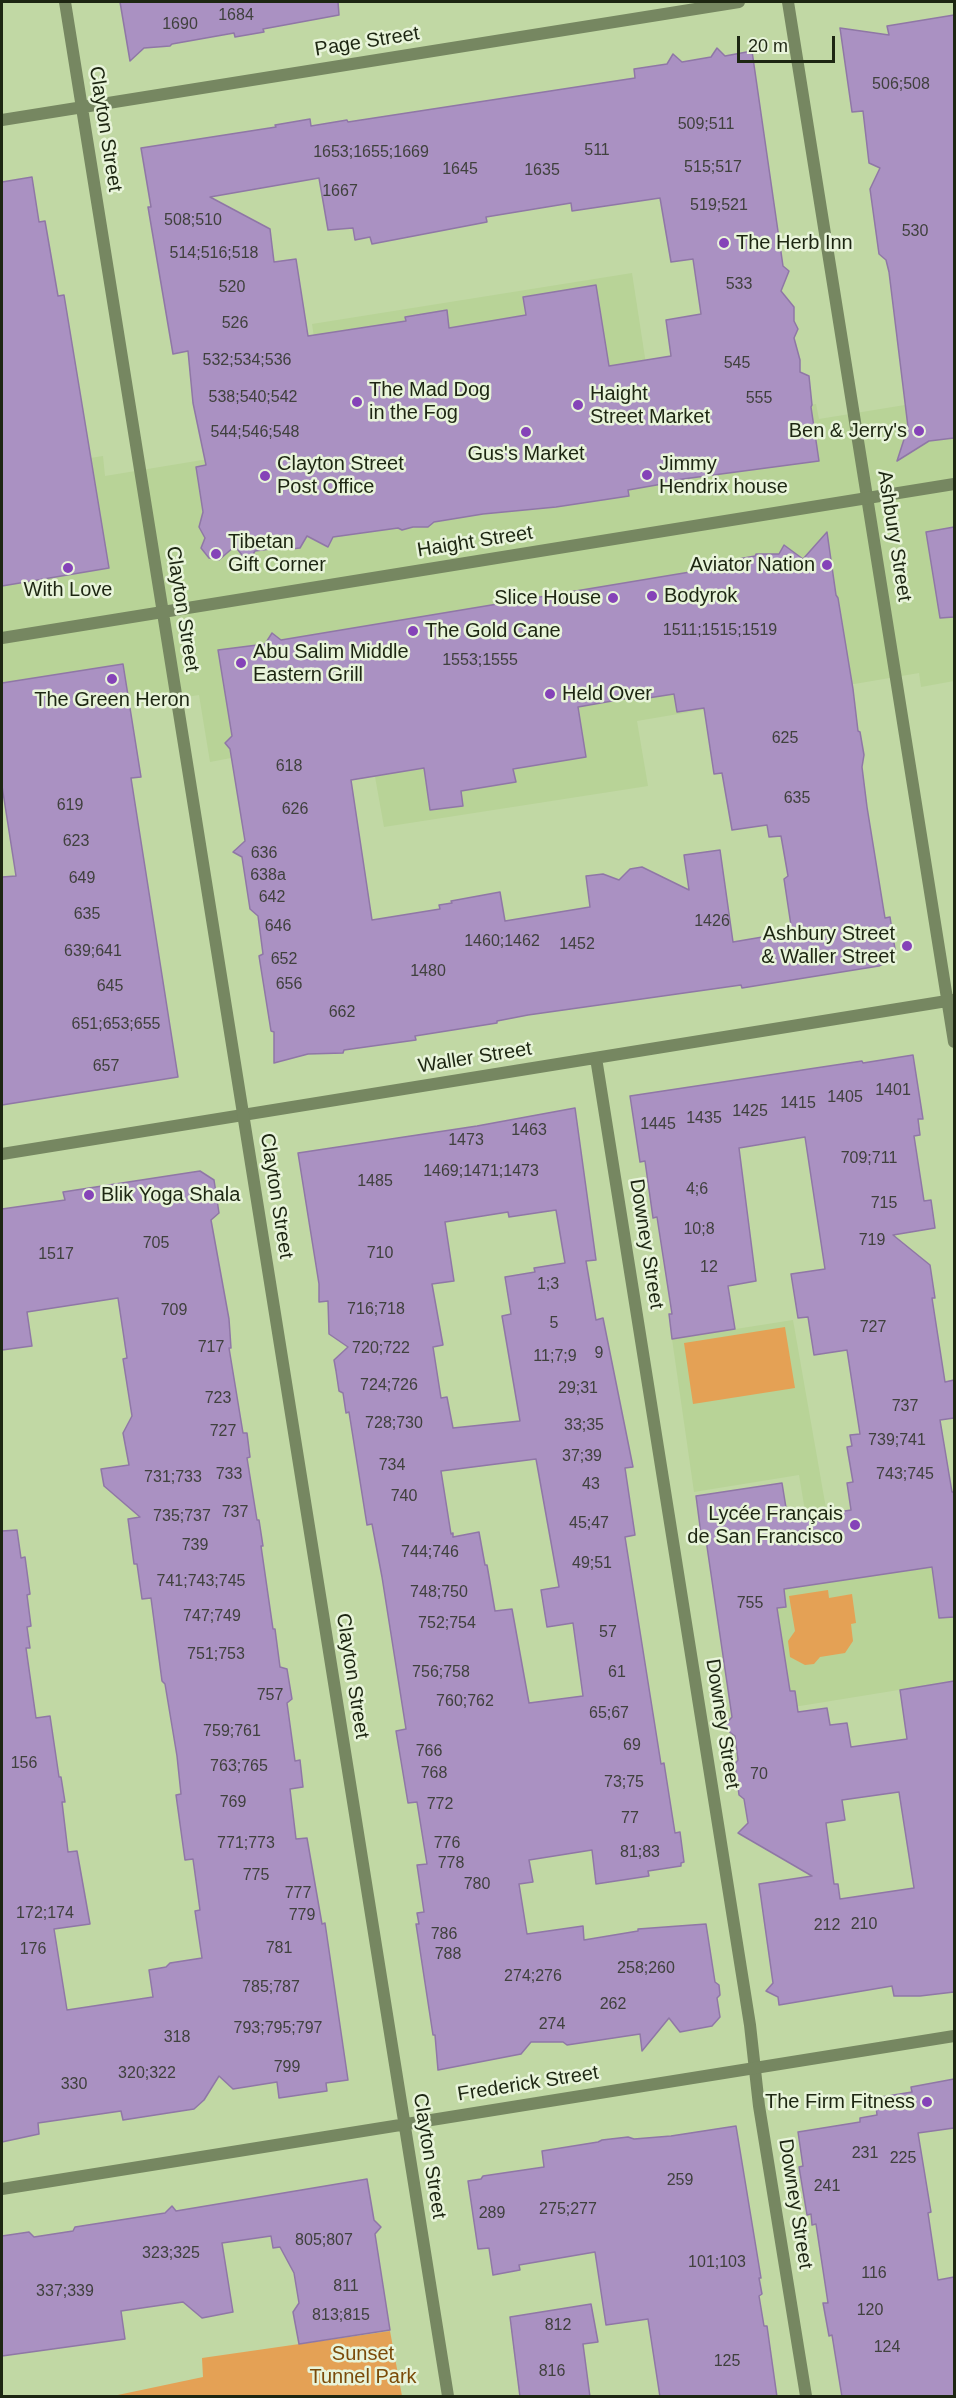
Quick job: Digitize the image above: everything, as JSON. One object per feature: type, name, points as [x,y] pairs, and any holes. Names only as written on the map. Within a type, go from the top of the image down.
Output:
[{"type":"street","name":"Clayton Street","points":[[65,2],[448,2397]]},
{"type":"street","name":"Page Street","points":[[2,120],[739,2]]},
{"type":"street","name":"Ashbury Street","points":[[788,2],[951,1001],[954,1042]]},
{"type":"street","name":"Haight Street","points":[[2,638],[954,484]]},
{"type":"street","name":"Waller Street","points":[[2,1154],[951,1001]]},
{"type":"street","name":"Downey Street","points":[[596,1058],[747,2002],[759,2106],[806,2397]]},
{"type":"street","name":"Frederick Street","points":[[2,2189],[954,2036]]},
{"type":"shaded area","points":[[632,273],[656,429],[816,404],[819,419],[954,397],[954,681],[921,687],[919,673],[637,721],[648,786],[384,827],[367,732],[210,762],[199,695],[2,726],[2,472],[103,456],[105,476],[330,439],[312,324]]},
{"type":"shaded area","name":"Lycée Français de San Francisco","points":[[793,1320],[827,1514],[954,1492],[954,1681],[732,1717],[705,1533],[806,1517],[799,1475],[694,1492],[672,1339]]},
{"type":"green space","points":[[785,1327],[795,1388],[693,1404],[684,1343]]},
{"type":"green space","points":[[828,1590],[829,1598],[852,1594],[856,1623],[851,1624],[853,1641],[845,1653],[820,1657],[814,1664],[805,1665],[790,1657],[788,1641],[795,1631],[789,1596]]},
{"type":"green space","name":"Sunset Tunnel Park","points":[[390,2331],[402,2396],[113,2396],[203,2377],[202,2358]]},
{"type":"building","points":[[120,2],[338,2],[339,15],[263,29],[264,32],[235,37],[234,33],[170,46],[144,48],[130,61]]},
{"type":"building","points":[[954,15],[954,438],[929,441],[897,461],[908,427],[889,272],[886,260],[879,254],[870,189],[880,168],[869,163],[863,111],[852,112],[840,28],[889,35],[887,26]]},
{"type":"building","points":[[717,48],[725,56],[752,51],[783,266],[789,271],[781,291],[794,307],[794,321],[798,329],[794,338],[800,360],[800,372],[809,376],[819,461],[668,481],[668,483],[628,490],[629,496],[556,507],[483,514],[434,522],[428,527],[402,530],[398,528],[333,537],[328,547],[307,536],[300,548],[285,547],[255,551],[248,563],[235,546],[219,560],[209,558],[201,548],[205,538],[199,527],[203,512],[196,467],[206,465],[193,403],[188,351],[173,354],[148,207],[151,207],[141,148],[276,127],[275,125],[310,119],[311,126],[347,120],[348,122],[635,78],[634,69],[667,64],[673,54],[682,62],[711,57]],"holes":[[[319,178],[328,230],[353,228],[355,240],[370,237],[372,244],[487,222],[486,217],[571,203],[572,211],[660,198],[671,262],[693,259],[701,314],[666,320],[671,356],[609,366],[596,285],[523,297],[526,315],[449,328],[447,310],[405,317],[406,321],[308,336],[296,259],[274,262],[270,229],[210,197]]]},
{"type":"building","points":[[32,177],[39,222],[45,221],[58,296],[64,295],[109,568],[2,586],[2,182]]},
{"type":"building","points":[[954,527],[954,617],[940,618],[926,532]]},
{"type":"building","points":[[827,532],[858,731],[864,755],[862,767],[867,807],[885,918],[890,917],[895,949],[891,960],[879,966],[742,988],[741,985],[528,1015],[497,1021],[497,1023],[415,1036],[416,1040],[344,1050],[343,1053],[308,1054],[274,1063],[274,1032],[271,1031],[259,956],[263,954],[258,916],[250,909],[242,857],[233,852],[245,841],[230,749],[225,743],[232,736],[218,650],[265,644],[272,633],[281,640],[690,572],[694,567],[756,554],[779,554],[784,545],[803,559]],"holes":[[[674,694],[677,712],[704,708],[714,774],[722,773],[732,830],[767,825],[769,837],[781,836],[788,876],[784,879],[792,932],[733,942],[720,850],[684,855],[689,890],[642,867],[630,869],[619,880],[603,874],[586,876],[590,907],[505,921],[500,892],[451,901],[452,903],[439,905],[440,909],[372,920],[351,780],[424,768],[430,810],[463,806],[461,791],[516,782],[513,769],[586,757],[578,707],[635,697],[635,700]]]},
{"type":"building","points":[[123,664],[141,777],[131,778],[178,1077],[2,1105],[2,877],[16,876],[2,786],[2,683]]},
{"type":"building","points":[[913,1055],[923,1119],[918,1119],[920,1135],[914,1136],[924,1201],[931,1200],[935,1228],[893,1235],[930,1265],[935,1298],[932,1298],[945,1382],[954,1380],[954,1418],[940,1420],[952,1492],[954,1492],[954,1617],[939,1618],[932,1567],[784,1589],[786,1607],[777,1608],[790,1691],[795,1691],[798,1712],[827,1708],[830,1725],[847,1723],[851,1747],[907,1739],[900,1690],[954,1681],[954,1992],[894,1996],[892,1986],[779,2005],[778,1997],[766,1991],[773,1983],[759,1884],[812,1876],[738,1833],[748,1823],[744,1799],[739,1795],[735,1764],[738,1760],[735,1736],[723,1727],[732,1717],[705,1533],[701,1534],[696,1496],[782,1483],[788,1520],[851,1510],[847,1483],[853,1482],[847,1447],[852,1446],[850,1435],[860,1434],[847,1350],[814,1355],[808,1317],[798,1318],[791,1274],[825,1269],[805,1137],[739,1148],[756,1281],[728,1286],[735,1329],[672,1339],[669,1314],[672,1314],[657,1217],[653,1218],[645,1161],[640,1162],[630,1096],[862,1061],[863,1063]],"holes":[[[899,1792],[914,1888],[840,1899],[838,1884],[834,1884],[826,1823],[845,1820],[842,1800]]]},
{"type":"building","points":[[575,1108],[596,1260],[586,1261],[596,1320],[603,1318],[633,1467],[625,1468],[635,1535],[625,1537],[661,1764],[664,1763],[675,1833],[680,1832],[684,1862],[681,1866],[648,1871],[649,1876],[596,1884],[592,1850],[529,1860],[533,1882],[519,1884],[527,1934],[583,1926],[584,1940],[638,1931],[638,1929],[706,1924],[715,1982],[719,1985],[720,1995],[717,1998],[720,2017],[712,2026],[680,2032],[669,2018],[642,2051],[640,2034],[567,2045],[563,2042],[531,2042],[521,2054],[438,2070],[435,2035],[433,2035],[416,1924],[419,1924],[417,1913],[424,1912],[417,1865],[427,1864],[417,1802],[408,1803],[396,1731],[406,1729],[382,1577],[372,1524],[367,1525],[349,1412],[346,1413],[343,1393],[339,1391],[334,1360],[348,1347],[329,1334],[328,1301],[319,1302],[319,1284],[298,1153],[477,1126]],"holes":[[[556,1210],[565,1263],[534,1268],[535,1272],[505,1277],[511,1314],[502,1316],[520,1421],[453,1428],[447,1397],[441,1398],[433,1347],[443,1345],[432,1284],[454,1281],[445,1222],[508,1212],[509,1217]],[[536,1459],[559,1587],[541,1590],[547,1627],[573,1623],[583,1696],[529,1703],[512,1609],[495,1611],[479,1532],[453,1537],[453,1533],[451,1534],[441,1471]]]},
{"type":"building","points":[[200,1171],[214,1180],[219,1213],[211,1220],[229,1319],[231,1348],[229,1348],[243,1433],[247,1433],[250,1457],[247,1458],[263,1546],[261,1546],[273,1629],[275,1629],[280,1667],[287,1669],[292,1699],[287,1703],[295,1761],[300,1760],[303,1787],[290,1789],[296,1839],[307,1838],[322,1924],[325,1923],[348,2080],[326,2083],[327,2091],[279,2098],[277,2082],[233,2089],[219,2076],[204,2100],[194,2109],[123,2120],[121,2111],[38,2123],[39,2134],[2,2142],[2,1531],[17,1530],[21,1558],[25,1557],[31,1626],[27,1627],[30,1648],[26,1648],[36,1718],[50,1716],[65,1802],[62,1802],[68,1852],[77,1851],[90,1924],[54,1929],[67,2010],[153,1997],[149,1970],[166,1967],[170,1963],[202,1958],[195,1911],[200,1910],[193,1859],[185,1860],[176,1795],[181,1794],[177,1756],[165,1684],[162,1681],[151,1598],[142,1599],[137,1564],[134,1564],[128,1519],[140,1517],[104,1486],[101,1469],[129,1465],[123,1433],[132,1416],[123,1359],[127,1358],[118,1298],[27,1312],[32,1346],[2,1350],[2,1209],[65,1200],[63,1192]]},
{"type":"building","points":[[954,2079],[954,2128],[918,2133],[931,2212],[928,2213],[938,2280],[954,2277],[954,2397],[842,2397],[832,2335],[829,2336],[823,2303],[828,2303],[816,2224],[812,2225],[811,2214],[807,2215],[799,2167],[803,2166],[798,2132],[860,2122],[860,2118],[877,2115],[875,2098],[912,2092],[911,2087]]},
{"type":"building","points":[[736,2126],[761,2278],[759,2278],[762,2294],[759,2296],[764,2326],[767,2326],[777,2397],[660,2397],[648,2319],[606,2325],[595,2252],[519,2265],[520,2270],[493,2275],[489,2248],[478,2249],[468,2181],[481,2179],[483,2176],[544,2167],[542,2151],[602,2140],[671,2136]]},
{"type":"building","points":[[367,2179],[374,2220],[381,2227],[375,2234],[390,2330],[299,2344],[293,2312],[299,2303],[294,2273],[280,2247],[273,2248],[271,2236],[222,2243],[233,2312],[202,2318],[183,2302],[121,2311],[125,2339],[2,2356],[2,2236],[29,2232],[34,2237],[73,2231],[75,2227],[165,2213],[172,2206],[176,2211]]},
{"type":"building","points":[[591,2304],[598,2342],[583,2344],[590,2397],[520,2397],[510,2317]]},
{"type":"place","name":"The Herb Inn","points":[[724,243]]},
{"type":"place","name":"The Mad Dog in the Fog","points":[[357,402]]},
{"type":"place","name":"Haight Street Market","points":[[578,405]]},
{"type":"place","name":"Ben & Jerry's","points":[[919,431]]},
{"type":"place","name":"Gus's Market","points":[[526,432]]},
{"type":"place","name":"Jimmy Hendrix house","points":[[647,475]]},
{"type":"place","name":"Clayton Street Post Office","points":[[265,476]]},
{"type":"place","name":"Tibetan Gift Corner","points":[[216,554]]},
{"type":"place","name":"Aviator Nation","points":[[827,565]]},
{"type":"place","name":"With Love","points":[[68,568]]},
{"type":"place","name":"Bodyrok","points":[[652,596]]},
{"type":"place","name":"Slice House","points":[[613,598]]},
{"type":"place","name":"The Gold Cane","points":[[413,631]]},
{"type":"place","name":"Abu Salim Middle Eastern Grill","points":[[241,663]]},
{"type":"place","name":"The Green Heron","points":[[112,679]]},
{"type":"place","name":"Held Over","points":[[550,694]]},
{"type":"place","name":"Ashbury Street & Waller Street","points":[[907,946]]},
{"type":"place","name":"Blik Yoga Shala","points":[[89,1195]]},
{"type":"place","name":"Lycée Français de San Francisco","points":[[855,1525]]},
{"type":"place","name":"The Firm Fitness","points":[[927,2102]]}]
